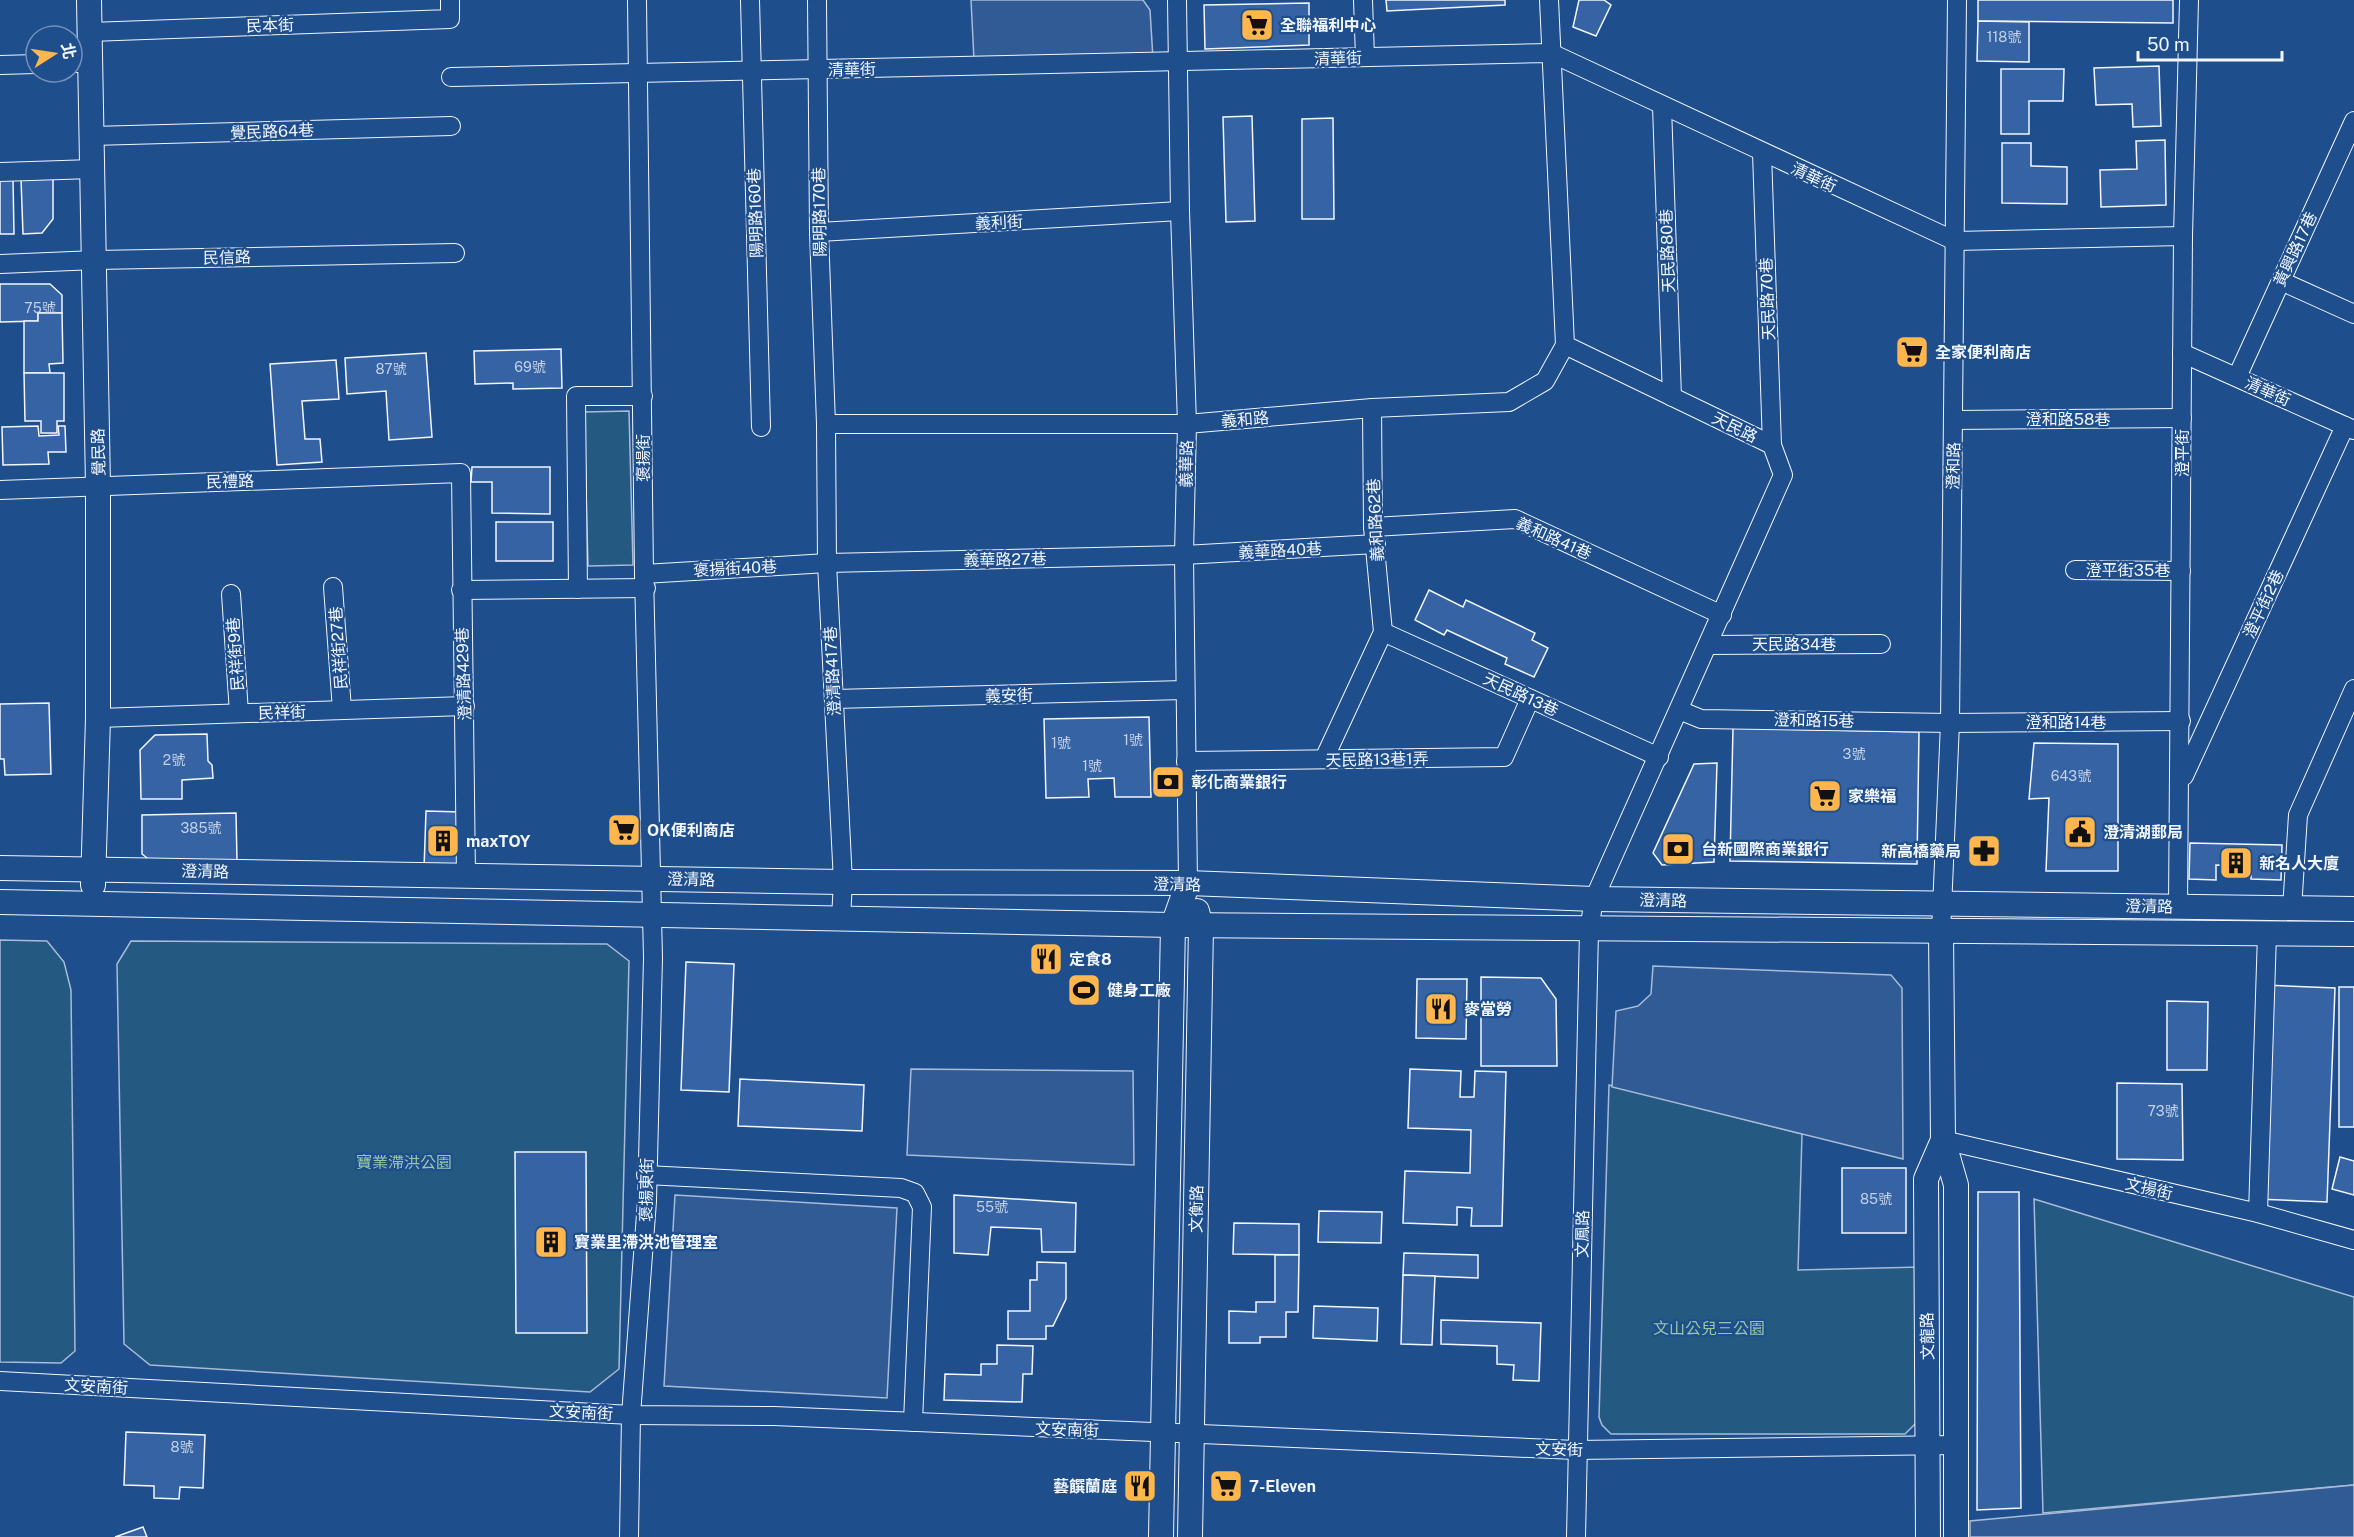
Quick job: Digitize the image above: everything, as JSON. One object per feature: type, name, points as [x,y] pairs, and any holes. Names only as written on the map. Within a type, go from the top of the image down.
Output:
[{"type":"main road","name":"覺民路","points":[[84,53],[90,32],[89,0]]},
{"type":"main road","name":"覺民路","points":[[84,83],[92,136],[96,260],[98,718],[94,903]]},
{"type":"main road","name":"澄清路","points":[[0,868],[843,882],[1188,884],[1594,899],[2354,909]]},
{"type":"main road","name":"義華路","points":[[1173,925],[1188,884]]},
{"type":"main road","name":"文衡路","points":[[1188,884],[1201,926],[1190,1537]]},
{"type":"main road","name":"澄清路","points":[[0,902],[1201,926],[2354,934]]},
{"type":"main road","name":"文衡路","points":[[1161,1537],[1173,925]]},
{"type":"main road","name":"文龍路","points":[[1941,932],[1943,1140],[1956,1185],[1956,1537]]},
{"type":"main road","name":"文龍路","points":[[1928,1537],[1926,1179],[1943,1140]]},
{"type":"street","name":"民本街","points":[[90,32],[450,19],[450,0]]},
{"type":"street","name":"褒揚街","points":[[637,0],[640,73],[645,581],[653,915]]},
{"type":"street","name":"陽明路160巷","points":[[750,0],[761,427]]},
{"type":"street","name":"陽明路170巷","points":[[818,0],[819,232],[826,424]]},
{"type":"street","name":"義華路","points":[[1177,0],[1180,212],[1187,424],[1184,555],[1188,884]]},
{"type":"street","points":[[1362,0],[1365,57]]},
{"type":"street","points":[[1549,0],[1565,345]]},
{"type":"street","name":"澄和路","points":[[1941,932],[1950,723],[1957,0]]},
{"type":"street","name":"澄平街","points":[[2178,906],[2183,236],[2189,0]]},
{"type":"street","name":"清華街","points":[[451,77],[1178,63],[1551,53],[1955,241],[2183,236]]},
{"type":"street","points":[[0,65],[24,64]]},
{"type":"street","name":"天民路80巷","points":[[1662,106],[1672,396]]},
{"type":"street","name":"黃興路17巷","points":[[2237,377],[2354,121]]},
{"type":"street","name":"覺民路64巷","points":[[92,136],[451,126]]},
{"type":"street","name":"天民路70巷","points":[[1762,153],[1772,445]]},
{"type":"street","points":[[0,172],[93,170]]},
{"type":"street","name":"義利街","points":[[819,232],[1180,212]]},
{"type":"street","name":"民信路","points":[[0,264],[454,253]]},
{"type":"street","points":[[2281,281],[2354,314]]},
{"type":"street","name":"天民路","points":[[1565,345],[1772,445],[1783,475],[1594,899],[1589,930]]},
{"type":"street","name":"義和路","points":[[826,424],[1187,424],[1372,408],[1509,402],[1545,381],[1565,345]]},
{"type":"street","name":"清華街","points":[[2182,353],[2350,428]]},
{"type":"street","points":[[578,589],[576,396],[643,396]]},
{"type":"street","name":"義和路62巷","points":[[1372,408],[1375,535],[1383,632]]},
{"type":"street","name":"澄和路58巷","points":[[1953,420],[2182,418]]},
{"type":"street","name":"澄清路417巷","points":[[826,424],[826,562],[843,882],[841,918]]},
{"type":"street","name":"澄平街2巷","points":[[2180,783],[2350,428]]},
{"type":"street","name":"民禮路","points":[[0,490],[461,473]]},
{"type":"street","name":"澄清路429巷","points":[[461,473],[466,876]]},
{"type":"street","name":"義和路41巷","points":[[1375,535],[1515,519],[1722,615]]},
{"type":"street","name":"義華路40巷","points":[[1184,555],[1375,535]]},
{"type":"street","name":"義華路27巷","points":[[826,562],[1184,555]]},
{"type":"street","name":"褒揚街40巷","points":[[461,590],[578,589],[826,562]]},
{"type":"street","name":"澄平街35巷","points":[[2075,570],[2181,571]]},
{"type":"street","name":"民祥街27巷","points":[[333,587],[342,710]]},
{"type":"street","name":"民祥街9巷","points":[[231,594],[239,713]]},
{"type":"street","points":[[1324,759],[1383,632]]},
{"type":"street","name":"天民路13巷","points":[[1383,632],[1659,757]]},
{"type":"street","name":"天民路34巷","points":[[1708,645],[1881,644]]},
{"type":"street","points":[[2292,909],[2298,815],[2354,689]]},
{"type":"street","name":"義安街","points":[[834,699],[1185,690]]},
{"type":"street","name":"天民路13巷1弄","points":[[1186,762],[1504,757],[1530,699]]},
{"type":"street","name":"民祥街","points":[[98,718],[465,706]]},
{"type":"street","name":"澄和路15巷","points":[[1679,710],[1701,719],[1950,723]]},
{"type":"street","name":"澄和路14巷","points":[[1950,723],[2181,721]]},
{"type":"street","name":"褒揚東街","points":[[629,1537],[631,1414],[646,1175],[653,915]]},
{"type":"street","name":"文鳳路","points":[[1576,1537],[1576,1450],[1589,930]]},
{"type":"street","points":[[2258,1213],[2267,934]]},
{"type":"street","name":"文揚街","points":[[1943,1140],[2258,1213],[2354,1239]]},
{"type":"street","points":[[646,1175],[901,1188],[915,1193],[921,1207],[913,1422]]},
{"type":"street","name":"文安南街","points":[[0,1381],[631,1414],[774,1416],[1163,1433]]},
{"type":"street","name":"文安街","points":[[1163,1433],[1576,1450],[1956,1444]]},
{"type":"green space","points":[[629,411],[633,565],[588,566],[584,412]]},
{"type":"green space","points":[[0,940],[47,941],[64,962],[71,990],[75,1351],[61,1363],[0,1362]]},
{"type":"green space","name":"寶業滯洪公園","points":[[131,941],[607,944],[629,961],[619,1369],[590,1392],[150,1365],[124,1344],[117,964]]},
{"type":"green space","name":"文山公兒三公園","points":[[1609,1085],[1802,1134],[1798,1270],[1921,1267],[1922,1417],[1905,1434],[1611,1434],[1602,1425],[1599,1417]]},
{"type":"green space","points":[[2034,1199],[2354,1297],[2354,1485],[2043,1513]]},
{"type":"shaded area","points":[[971,0],[1143,0],[1150,10],[1153,59],[974,60]]},
{"type":"shaded area","points":[[1653,966],[1891,975],[1902,988],[1903,1159],[1612,1087],[1616,1011],[1638,1006],[1651,994]]},
{"type":"shaded area","points":[[911,1069],[1133,1071],[1134,1165],[907,1155]]},
{"type":"shaded area","points":[[675,1195],[897,1208],[887,1398],[664,1386]]},
{"type":"shaded area","points":[[2354,1485],[2354,1537],[1970,1537],[1970,1521]]},
{"type":"building","points":[[1386,0],[1505,0],[1505,5],[1387,11]]},
{"type":"building","points":[[1579,0],[1604,0],[1611,5],[1596,36],[1573,27]]},
{"type":"building","points":[[1978,0],[2173,0],[2173,23],[1978,21]]},
{"type":"building","name":"全聯福利中心","points":[[1309,3],[1309,45],[1205,49],[1204,5]]},
{"type":"building","points":[[1978,21],[2029,22],[2029,62],[1977,61]]},
{"type":"building","points":[[2159,66],[2161,126],[2133,127],[2132,104],[2096,105],[2094,68]]},
{"type":"building","points":[[2001,69],[2064,69],[2063,101],[2029,101],[2029,134],[2001,134]]},
{"type":"building","points":[[1252,116],[1255,221],[1226,222],[1223,117]]},
{"type":"building","points":[[1333,118],[1334,219],[1302,219],[1302,119]]},
{"type":"building","points":[[2165,140],[2166,205],[2101,207],[2100,170],[2137,169],[2136,141]]},
{"type":"building","points":[[2002,143],[2031,143],[2031,166],[2067,167],[2067,204],[2002,203]]},
{"type":"building","points":[[13,179],[14,234],[0,234],[0,180]]},
{"type":"building","points":[[21,179],[53,179],[53,219],[42,233],[23,234]]},
{"type":"building","points":[[0,284],[50,284],[62,295],[62,313],[38,313],[38,321],[0,322]]},
{"type":"building","points":[[38,313],[62,313],[63,363],[49,364],[50,373],[24,373],[24,321],[38,321]]},
{"type":"building","points":[[561,349],[562,388],[513,389],[513,383],[475,384],[474,351]]},
{"type":"building","points":[[426,353],[432,437],[389,440],[386,391],[347,394],[345,358]]},
{"type":"building","points":[[336,360],[339,399],[302,401],[305,439],[320,439],[322,462],[277,465],[270,364]]},
{"type":"building","points":[[24,373],[64,373],[64,421],[57,421],[57,433],[41,433],[41,421],[25,421]]},
{"type":"building","points":[[38,426],[39,436],[59,435],[58,426],[65,426],[66,452],[48,452],[49,464],[3,465],[2,427]]},
{"type":"building","points":[[472,467],[550,467],[550,514],[492,513],[492,482],[471,482]]},
{"type":"building","points":[[496,522],[553,522],[553,561],[496,561]]},
{"type":"building","points":[[1429,590],[1463,607],[1466,600],[1535,633],[1532,640],[1548,648],[1534,677],[1505,664],[1507,658],[1447,630],[1444,635],[1415,620]]},
{"type":"building","points":[[49,703],[51,774],[5,775],[4,759],[0,759],[0,704]]},
{"type":"building","points":[[1149,717],[1151,797],[1115,797],[1114,778],[1088,779],[1089,797],[1046,798],[1044,719]]},
{"type":"building","name":"家樂福","points":[[1733,728],[1919,732],[1917,864],[1730,861]]},
{"type":"building","points":[[207,734],[208,761],[212,765],[213,778],[182,780],[182,799],[141,799],[140,750],[155,735]]},
{"type":"building","points":[[2034,743],[2118,744],[2118,871],[2046,871],[2049,798],[2029,799]]},
{"type":"building","points":[[1717,763],[1714,862],[1662,865],[1653,853],[1694,764]]},
{"type":"building","name":"maxTOY","points":[[426,811],[461,812],[461,869],[424,869]]},
{"type":"building","points":[[236,813],[237,861],[151,861],[142,854],[142,815]]},
{"type":"building","name":"新名人大廈","points":[[2190,843],[2282,845],[2281,880],[2251,879],[2251,866],[2216,865],[2216,880],[2189,879]]},
{"type":"building","points":[[686,962],[734,964],[729,1092],[681,1090]]},
{"type":"building","points":[[1481,977],[1541,978],[1556,999],[1557,1066],[1481,1066]]},
{"type":"building","name":"麥當勞","points":[[1417,979],[1467,979],[1466,1039],[1416,1038]]},
{"type":"building","points":[[2264,985],[2335,988],[2327,1202],[2256,1199]]},
{"type":"building","points":[[2339,987],[2354,987],[2354,1127],[2339,1127]]},
{"type":"building","points":[[2167,1001],[2208,1002],[2207,1070],[2167,1070]]},
{"type":"building","points":[[1410,1069],[1461,1071],[1460,1097],[1474,1097],[1475,1071],[1506,1072],[1502,1226],[1471,1226],[1472,1208],[1457,1207],[1457,1225],[1403,1223],[1405,1171],[1470,1173],[1471,1130],[1408,1128]]},
{"type":"building","points":[[740,1079],[864,1085],[862,1131],[738,1126]]},
{"type":"building","points":[[2117,1083],[2182,1084],[2183,1160],[2117,1159]]},
{"type":"building","name":"寶業里滯洪池管理室","points":[[515,1152],[586,1152],[587,1333],[516,1333]]},
{"type":"building","points":[[2340,1157],[2354,1161],[2354,1195],[2332,1189]]},
{"type":"building","points":[[1842,1168],[1906,1168],[1906,1233],[1842,1233]]},
{"type":"building","points":[[1978,1192],[2019,1192],[2021,1508],[1977,1510]]},
{"type":"building","points":[[954,1195],[1076,1203],[1075,1252],[1042,1252],[1041,1229],[991,1227],[988,1255],[954,1253]]},
{"type":"building","points":[[1319,1211],[1382,1212],[1381,1243],[1318,1242]]},
{"type":"building","points":[[1234,1223],[1299,1224],[1299,1255],[1233,1254]]},
{"type":"building","points":[[1404,1253],[1478,1255],[1478,1278],[1403,1275]]},
{"type":"building","points":[[1275,1255],[1299,1255],[1298,1312],[1286,1312],[1286,1337],[1260,1337],[1260,1343],[1229,1343],[1229,1311],[1256,1312],[1256,1302],[1275,1302]]},
{"type":"building","points":[[1037,1262],[1066,1263],[1066,1299],[1053,1326],[1046,1326],[1046,1339],[1008,1339],[1008,1311],[1030,1311],[1030,1280],[1037,1280]]},
{"type":"building","points":[[1403,1275],[1435,1276],[1432,1345],[1401,1344]]},
{"type":"building","points":[[1314,1306],[1378,1308],[1377,1341],[1313,1338]]},
{"type":"building","points":[[1441,1320],[1541,1323],[1539,1381],[1513,1380],[1514,1365],[1497,1364],[1497,1346],[1441,1344]]},
{"type":"building","points":[[997,1345],[1033,1346],[1032,1374],[1023,1374],[1022,1402],[944,1400],[945,1374],[981,1375],[981,1364],[997,1364]]},
{"type":"building","points":[[126,1432],[205,1435],[203,1488],[180,1487],[179,1499],[154,1498],[154,1486],[124,1485]]},
{"type":"building","points":[[143,1527],[147,1537],[115,1537]]},
{"type":"place","name":"全聯福利中心","points":[[1257,25]]},
{"type":"place","name":"全家便利商店","points":[[1912,352]]},
{"type":"place","name":"彰化商業銀行","points":[[1168,782]]},
{"type":"place","name":"家樂福","points":[[1825,796]]},
{"type":"place","name":"OK便利商店","points":[[624,830]]},
{"type":"place","name":"澄清湖郵局","points":[[2080,832]]},
{"type":"place","name":"maxTOY","points":[[443,841]]},
{"type":"place","name":"台新國際商業銀行","points":[[1678,849]]},
{"type":"place","name":"新高橋藥局","points":[[1984,851]]},
{"type":"place","name":"新名人大廈","points":[[2236,863]]},
{"type":"place","name":"定食8","points":[[1046,959]]},
{"type":"place","name":"健身工廠","points":[[1084,990]]},
{"type":"place","name":"麥當勞","points":[[1441,1009]]},
{"type":"place","name":"寶業里滯洪池管理室","points":[[551,1242]]},
{"type":"place","name":"藝饌蘭庭","points":[[1140,1486]]},
{"type":"place","name":"7-Eleven","points":[[1226,1486]]}]
